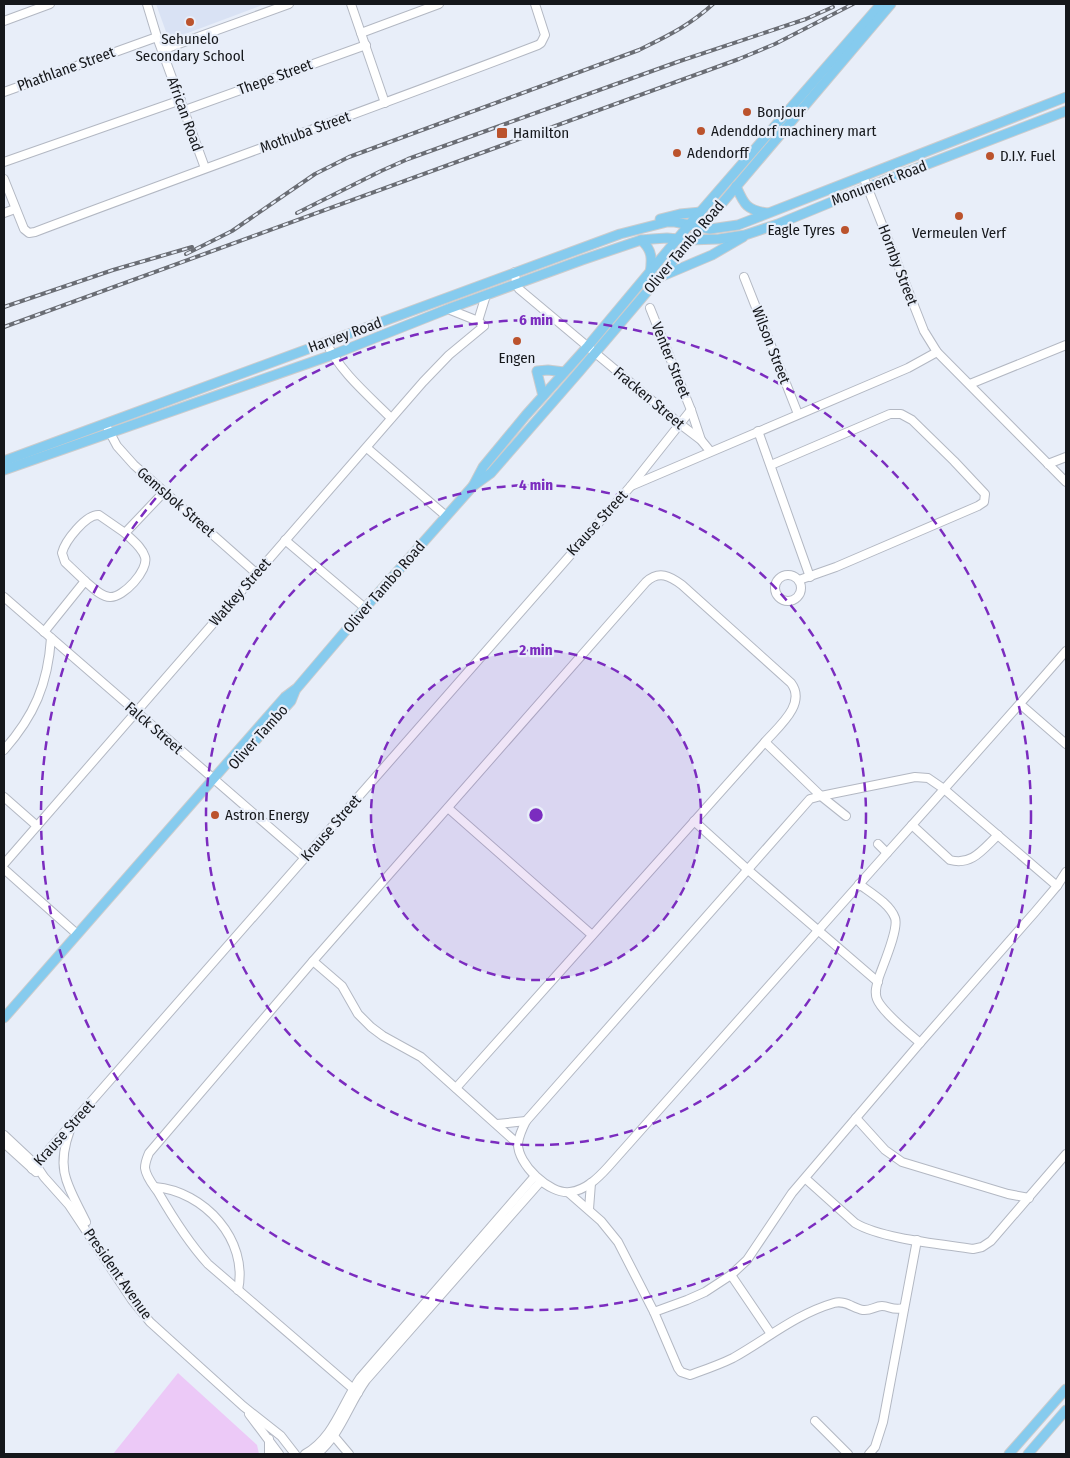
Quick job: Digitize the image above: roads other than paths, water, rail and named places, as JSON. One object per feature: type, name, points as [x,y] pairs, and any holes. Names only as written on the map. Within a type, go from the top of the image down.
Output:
[{"type":"main road","name":"Oliver Tambo Road","points":[[296,688],[473,486],[491,473],[595,352],[654,276],[678,239],[882,4]]},
{"type":"main road","name":"Oliver Tambo Road","points":[[473,486],[483,467],[543,396],[701,227],[891,4]]},
{"type":"main road","name":"Monument Road","points":[[690,225],[729,227],[768,214],[1066,97]]},
{"type":"main road","name":"Monument Road","points":[[678,239],[719,239],[745,235],[778,224],[868,186],[1066,111]]},
{"type":"main road","points":[[736,186],[746,205],[756,211],[768,214]]},
{"type":"main road","points":[[620,234],[666,217],[701,212]]},
{"type":"main road","name":"Harvey Road","points":[[4,461],[620,234],[663,223],[675,222],[690,225]]},
{"type":"main road","points":[[641,240],[651,253],[654,276],[712,255],[745,235]]},
{"type":"main road","name":"Harvey Road","points":[[4,470],[332,355],[448,309],[582,260],[641,240],[678,239]]},
{"type":"main road","points":[[578,249],[582,260]]},
{"type":"main road","points":[[543,396],[537,371],[564,372]]},
{"type":"main road","name":"Oliver Tambo","points":[[4,1026],[285,696],[296,688]]},
{"type":"main road","name":"Oliver Tambo","points":[[4,1018],[215,780]]},
{"type":"main road","points":[[1009,1454],[1066,1389]]},
{"type":"main road","points":[[1028,1454],[1066,1410]]},
{"type":"street","points":[[4,21],[50,4]]},
{"type":"street","name":"African Road","points":[[147,4],[157,37],[205,168]]},
{"type":"street","points":[[162,50],[289,4]]},
{"type":"street","points":[[351,4],[385,103]]},
{"type":"street","points":[[361,33],[439,4]]},
{"type":"street","name":"Mothuba Street","points":[[15,209],[24,229],[29,233],[35,232],[385,103],[541,43],[545,35],[535,4]]},
{"type":"street","name":"Phathlane Street","points":[[4,92],[157,37]]},
{"type":"street","name":"Thepe Street","points":[[185,110],[366,45]]},
{"type":"street","points":[[4,162],[181,100]]},
{"type":"street","name":"Hornby Street","points":[[864,176],[924,331],[938,352],[1066,482]]},
{"type":"street","points":[[4,179],[15,209],[4,213]]},
{"type":"street","points":[[515,272],[516,284]]},
{"type":"street","name":"Wilson Street","points":[[744,277],[798,414]]},
{"type":"street","name":"Fracken Street","points":[[516,284],[524,294],[701,440],[710,451]]},
{"type":"street","points":[[448,309],[481,324],[486,295]]},
{"type":"street","name":"Venter Street","points":[[650,308],[701,440]]},
{"type":"street","name":"Watkey Street","points":[[4,864],[367,448],[391,418],[449,355],[481,324]]},
{"type":"street","points":[[326,342],[332,355],[346,372],[391,418]]},
{"type":"street","points":[[970,384],[1066,345]]},
{"type":"street","name":"Krause Street","points":[[630,487],[710,451],[908,368],[938,352]]},
{"type":"street","name":"Krause Street","points":[[34,1167],[630,487],[691,410]]},
{"type":"street","points":[[771,464],[862,425],[898,413],[912,420],[985,494],[984,502],[978,506],[799,580]]},
{"type":"street","name":"Gemsbok Street","points":[[105,423],[110,434],[125,455],[256,573]]},
{"type":"street","points":[[758,431],[810,577]]},
{"type":"street","points":[[367,448],[446,516]]},
{"type":"street","points":[[1048,464],[1066,457]]},
{"type":"street","points":[[125,533],[164,492]]},
{"type":"street","points":[[94,515],[100,515],[125,533],[145,555],[146,561],[139,575],[118,596],[112,597],[101,594],[66,562],[62,553],[65,544],[84,521],[94,515]]},
{"type":"street","points":[[285,540],[365,608]]},
{"type":"street","points":[[355,1391],[208,1264],[196,1251],[146,1174],[146,1160],[149,1153],[314,961],[646,582],[655,575],[666,575],[682,585],[794,687],[796,693],[794,707],[765,742],[456,1088]]},
{"type":"street","points":[[44,632],[85,581]]},
{"type":"street","name":"Falck Street","points":[[4,597],[305,858]]},
{"type":"street","points":[[4,750],[25,724],[34,708],[47,671],[51,638]]},
{"type":"street","points":[[314,961],[342,986],[358,1014],[371,1027],[383,1036],[421,1057],[518,1144],[524,1162],[538,1178],[558,1190],[569,1192],[585,1187],[608,1167],[1066,651]]},
{"type":"street","points":[[1020,704],[1066,744]]},
{"type":"street","points":[[765,742],[821,796],[846,816]]},
{"type":"street","points":[[518,1144],[526,1121],[806,803],[821,796],[915,777],[928,778],[944,788],[1057,886]]},
{"type":"street","points":[[4,797],[37,826]]},
{"type":"street","points":[[448,808],[592,935]]},
{"type":"street","points":[[694,821],[747,870],[878,982]]},
{"type":"street","points":[[912,825],[946,856],[955,861],[967,861],[974,857],[998,835]]},
{"type":"street","points":[[878,844],[887,853]]},
{"type":"street","points":[[4,869],[77,934]]},
{"type":"street","points":[[654,1312],[705,1292],[731,1275],[747,1260],[792,1193],[1057,886],[1066,872]]},
{"type":"street","points":[[859,884],[890,909],[896,919],[894,933],[878,982],[876,998],[920,1043]]},
{"type":"street","points":[[856,1118],[884,1150],[902,1162],[1008,1194],[1028,1198]]},
{"type":"street","points":[[497,1124],[526,1121]]},
{"type":"street","points":[[72,1125],[63,1153],[64,1174],[96,1244]]},
{"type":"street","name":"President Avenue","points":[[4,1135],[34,1167]]},
{"type":"street","name":"President Avenue","points":[[4,1143],[44,1176],[69,1205],[132,1300],[150,1322],[243,1406],[281,1436],[295,1454]]},
{"type":"street","points":[[806,1179],[863,1228],[917,1240],[977,1249],[991,1241],[1066,1154]]},
{"type":"street","points":[[317,1454],[332,1434],[374,1360],[538,1178]]},
{"type":"street","points":[[589,1209],[591,1183]]},
{"type":"street","points":[[155,1187],[167,1188],[191,1198],[219,1220],[234,1244],[238,1257],[241,1277],[238,1290]]},
{"type":"street","points":[[569,1192],[601,1221],[618,1242],[654,1312],[678,1368],[685,1374],[690,1375],[718,1365],[798,1317],[836,1302],[869,1311],[881,1306],[894,1310],[904,1308]]},
{"type":"street","points":[[870,1454],[875,1447],[883,1422],[917,1240]]},
{"type":"street","points":[[731,1275],[771,1334]]},
{"type":"street","name":"President Avenue","points":[[243,1406],[280,1454]]},
{"type":"street","points":[[815,1421],[848,1454]]},
{"type":"street","points":[[304,1454],[332,1434]]},
{"type":"street","points":[[332,1434],[349,1454]]},
{"type":"street","points":[[269,1438],[269,1454]]},
{"type":"railway","points":[[186,254],[232,231],[315,174],[349,157],[639,50],[686,25],[713,4]]},
{"type":"railway","points":[[4,327],[739,59],[775,44],[853,4]]},
{"type":"railway","points":[[297,213],[408,159],[680,61],[806,19],[833,7]]},
{"type":"railway","points":[[4,307],[113,270],[192,247]]},
{"type":"place","name":"Sehunelo Secondary School","points":[[190,22]]},
{"type":"place","name":"Bonjour","points":[[747,112]]},
{"type":"place","name":"Adenddorf machinery mart","points":[[701,131]]},
{"type":"place","name":"Hamilton","points":[[502,133]]},
{"type":"place","name":"Adendorff","points":[[677,153]]},
{"type":"place","name":"D.I.Y. Fuel","points":[[990,156]]},
{"type":"place","name":"Vermeulen Verf","points":[[959,216]]},
{"type":"place","name":"Eagle Tyres","points":[[845,230]]},
{"type":"place","name":"Engen","points":[[517,341]]},
{"type":"place","name":"Astron Energy","points":[[215,815]]}]
